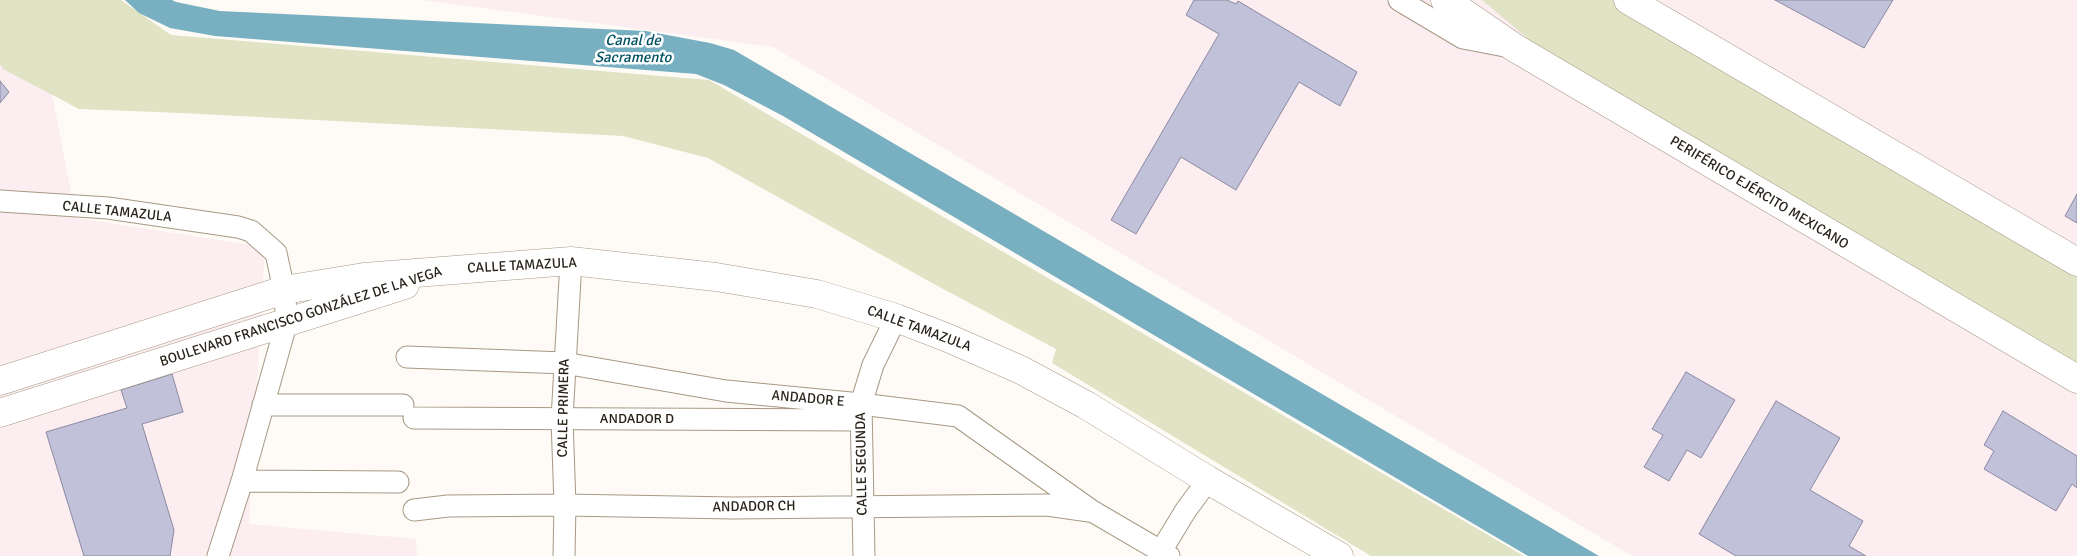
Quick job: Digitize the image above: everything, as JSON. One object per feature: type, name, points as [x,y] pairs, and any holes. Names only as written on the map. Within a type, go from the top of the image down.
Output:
[{"type":"main road","name":"PERIFÉRICO EJÉRCITO MEXICANO","points":[[1445,0],[1515,48],[2077,380]]},
{"type":"main road","points":[[1628,0],[2077,262]]},
{"type":"main road","name":"CALLE TAMAZULA","points":[[449,270],[571,261],[716,277],[817,294],[896,318],[1022,370],[1086,405],[1208,480],[1339,556]]},
{"type":"main road","name":"BOULEVARD FRANCISCO GONZÁLEZ DE LA VEGA","points":[[0,381],[284,290],[364,277],[449,270]]},
{"type":"main road","name":"BOULEVARD FRANCISCO GONZÁLEZ DE LA VEGA","points":[[0,413],[449,270]]},
{"type":"main road","points":[[63,361],[74,389]]},
{"type":"street","points":[[1399,0],[1463,38],[1515,48]]},
{"type":"street","name":"CALLE TAMAZULA","points":[[0,201],[108,208],[251,231],[276,253],[284,290],[287,321]]},
{"type":"street","name":"CALLE PRIMERA","points":[[564,556],[565,505],[562,419],[571,261]]},
{"type":"street","name":"CALLE SEGUNDA","points":[[864,556],[860,412],[873,365],[896,318]]},
{"type":"street","points":[[218,556],[242,481],[287,321]]},
{"type":"street","name":"ANDADOR E","points":[[407,357],[564,363],[860,412],[958,416],[1092,512],[1164,554]]},
{"type":"street","points":[[724,420],[726,391]]},
{"type":"street","name":"ANDADOR D","points":[[263,404],[562,419],[724,420],[860,412]]},
{"type":"street","points":[[1164,554],[1186,510],[1208,480]]},
{"type":"street","points":[[242,481],[398,482]]},
{"type":"street","name":"ANDADOR CH","points":[[414,510],[448,506],[565,505],[733,508],[1047,505],[1092,512]]},
{"type":"shaded area","points":[[0,0],[34,0],[76,218],[265,247],[249,524],[416,539],[417,556],[0,556]]},
{"type":"shaded area","points":[[423,0],[2077,0],[2077,556],[1632,556],[773,47]]},
{"type":"green space","points":[[0,0],[121,0],[171,35],[709,80],[1524,556],[1371,556],[1052,363],[1056,349],[932,283],[708,158],[623,136],[79,109],[3,69],[0,64]]},
{"type":"green space","points":[[1482,0],[1619,0],[2077,266],[2077,374],[1558,64]]},
{"type":"water","name":"Canal de Sacramento","points":[[125,0],[172,0],[220,11],[646,31],[710,43],[734,50],[1599,556],[1528,556],[783,116],[724,85],[696,74],[215,36],[170,28],[139,13]]},
{"type":"building","points":[[1194,0],[1227,0],[1236,4],[1238,1],[1357,72],[1340,106],[1299,82],[1236,190],[1181,157],[1136,234],[1111,220],[1219,34],[1186,15]]},
{"type":"building","points":[[1775,0],[1893,0],[1864,48]]},
{"type":"building","points":[[0,81],[9,92],[0,103]]},
{"type":"building","points":[[2077,194],[2077,223],[2065,216]]},
{"type":"building","points":[[1686,372],[1735,400],[1701,458],[1687,450],[1669,481],[1644,467],[1663,435],[1652,429]]},
{"type":"building","points":[[172,374],[183,412],[142,424],[174,530],[170,556],[84,556],[46,432],[127,408],[121,390]]},
{"type":"building","points":[[1776,401],[1840,438],[1810,490],[1863,521],[1849,546],[1866,556],[1736,556],[1699,534]]},
{"type":"building","points":[[2003,411],[2077,456],[2077,488],[2072,484],[2056,511],[1984,469],[1994,451],[1984,445]]}]
